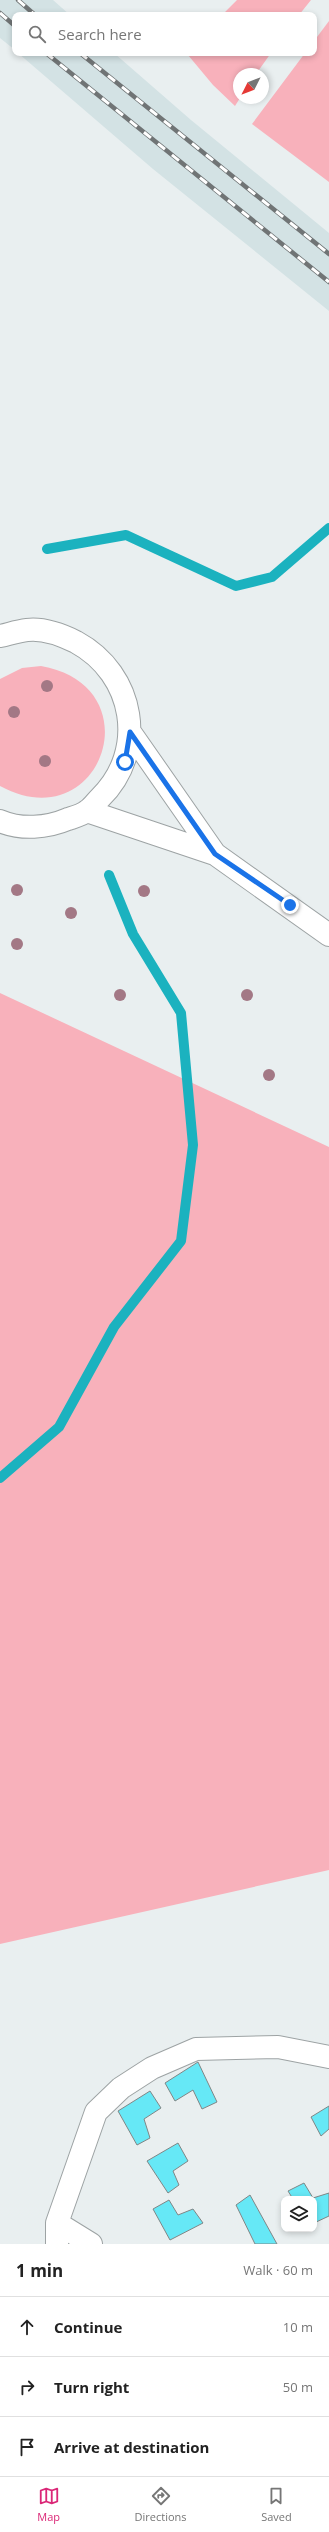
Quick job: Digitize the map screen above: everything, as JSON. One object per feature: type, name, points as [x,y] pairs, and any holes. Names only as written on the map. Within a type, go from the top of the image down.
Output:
[{"type":"street","points":[[0,636],[28,630],[62,635],[92,651],[107,664],[126,699],[130,732],[125,762],[113,786],[87,811],[51,827],[10,826],[0,821]]},
{"type":"street","points":[[130,732],[215,854]]},
{"type":"street","points":[[87,811],[215,854],[329,935]]},
{"type":"street","points":[[91,2244],[57,2234],[96,2112],[121,2088],[152,2068],[196,2049],[278,2047],[329,2057]]},
{"type":"shaded area","points":[[0,0],[53,0],[67,12],[12,12],[12,48],[0,38]]},
{"type":"shaded area","points":[[237,0],[311,0],[301,12],[225,12]]},
{"type":"shaded area","points":[[329,21],[329,182],[252,124],[267,104],[269,104],[269,101],[303,56],[317,56],[317,37]]},
{"type":"shaded area","points":[[21,56],[117,56],[191,120],[329,233],[329,311],[153,169]]},
{"type":"shaded area","points":[[189,56],[269,56],[260,68],[233,68],[233,104],[236,104],[235,106],[213,85]]},
{"type":"shaded area","points":[[41,666],[76,679],[97,701],[105,727],[101,754],[87,777],[65,793],[35,797],[0,786],[0,679],[22,668]]},
{"type":"shaded area","points":[[0,993],[329,1147],[329,1870],[0,1944]]},
{"type":"building","points":[[198,2062],[217,2102],[202,2109],[193,2090],[175,2101],[165,2083]]},
{"type":"building","points":[[150,2091],[161,2108],[144,2119],[150,2138],[137,2145],[118,2111]]},
{"type":"building","points":[[329,2106],[329,2129],[321,2136],[311,2117]]},
{"type":"building","points":[[178,2143],[188,2161],[173,2171],[179,2185],[168,2193],[147,2161]]},
{"type":"building","points":[[304,2183],[312,2196],[291,2196],[288,2191]]},
{"type":"building","points":[[329,2193],[329,2216],[317,2222],[317,2197]]},
{"type":"building","points":[[250,2195],[277,2244],[255,2244],[236,2205]]},
{"type":"building","points":[[169,2200],[178,2215],[193,2209],[203,2223],[170,2240],[153,2209]]},
{"type":"waterway","points":[[47,549],[126,535],[236,586],[272,577],[329,528]]},
{"type":"waterway","points":[[0,1478],[59,1427],[114,1327],[181,1241],[193,1145],[181,1013],[133,934],[109,875]]},
{"type":"railway","points":[[18,0],[32,12]]},
{"type":"railway","points":[[0,13],[12,23]]},
{"type":"railway","points":[[50,56],[329,282]]},
{"type":"railway","points":[[84,56],[329,254]]},
{"type":"route","points":[[125,762],[130,732],[215,854],[290,905]]}]
